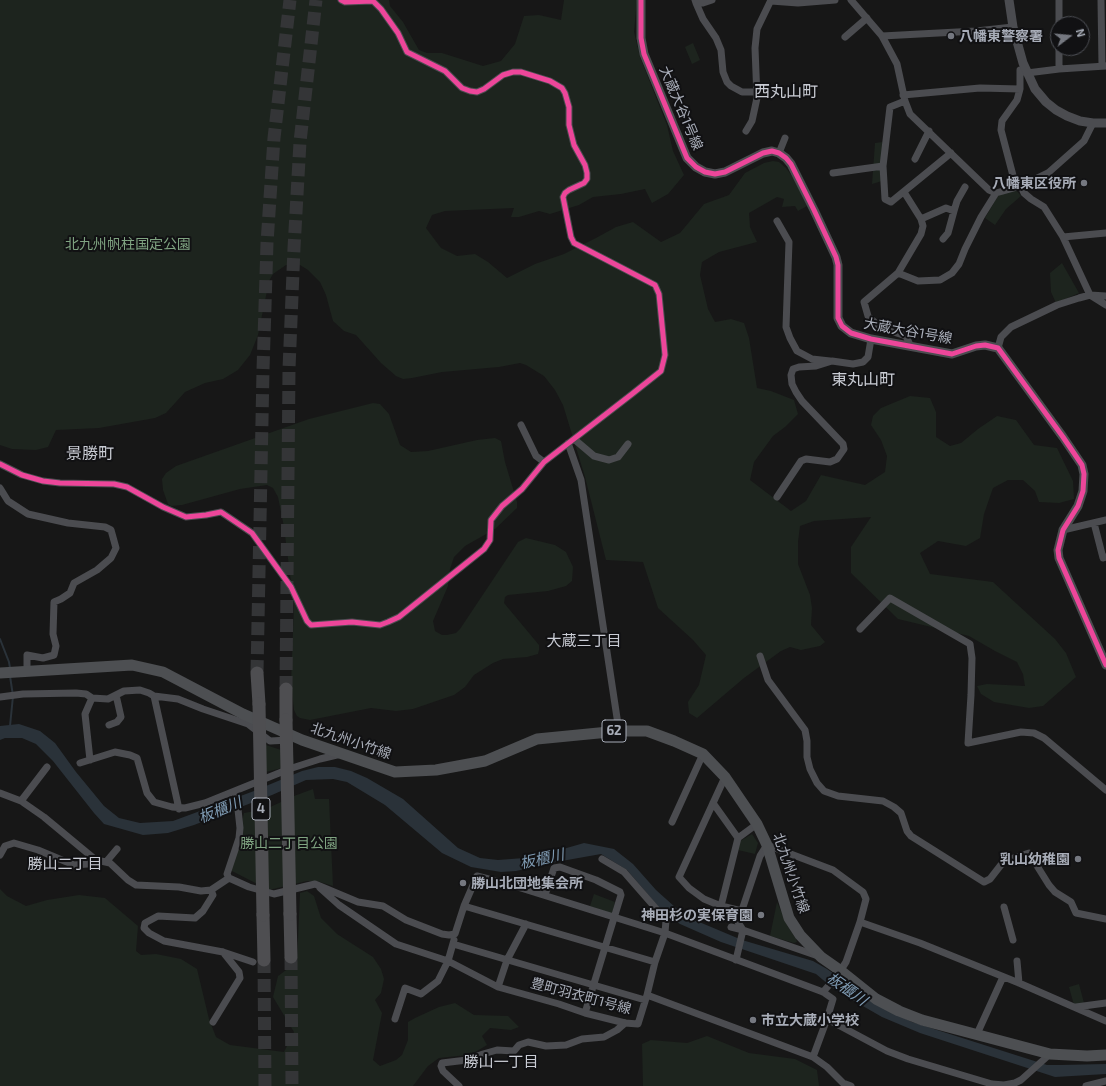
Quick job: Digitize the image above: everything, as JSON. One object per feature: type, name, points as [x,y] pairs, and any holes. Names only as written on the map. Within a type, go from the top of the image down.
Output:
[{"type":"highway","name":"4","points":[[257,673],[259,704],[263,915],[259,961]]},
{"type":"highway","name":"4","points":[[286,689],[291,957]]},
{"type":"main road","name":"北九州小竹線","points":[[0,673],[27,670],[132,665],[163,672],[243,714],[302,740],[395,772],[436,770],[485,761],[537,739],[619,731],[647,731],[703,754],[725,777],[757,824],[767,845],[789,918],[800,935],[839,973],[876,999],[899,1012],[922,1020],[977,1034],[1046,1057],[1106,1056]]},
{"type":"street","points":[[0,464],[22,475],[43,481],[60,483],[114,484],[126,487],[163,507],[186,517],[221,512],[252,533],[291,587],[307,621],[311,624],[352,622],[380,624],[388,622],[404,613],[484,549],[490,540],[491,520],[502,506],[522,489],[544,462],[632,394],[660,370],[665,355],[659,294],[655,285],[574,243],[571,237],[563,197],[569,190],[584,183],[587,179],[587,173],[585,165],[574,145],[569,125],[569,107],[562,88],[550,81],[521,72],[513,72],[503,75],[484,89],[477,92],[462,88],[445,71],[407,52],[398,33],[381,9],[373,1],[345,2],[341,0]]},
{"type":"street","name":"大蔵大谷1号線","points":[[640,0],[641,38],[644,54],[687,158],[696,167],[705,172],[715,174],[726,172],[763,153],[772,151],[779,153],[786,158],[834,251],[838,265],[838,318],[842,326],[851,333],[871,339],[910,345],[952,354],[976,346],[984,345],[998,348]]},
{"type":"street","points":[[696,1],[703,3],[712,0]]},
{"type":"street","points":[[746,131],[752,120],[757,92],[755,48],[757,29],[771,0],[798,3],[835,0]]},
{"type":"street","points":[[851,0],[882,36],[897,64],[904,98],[910,114],[989,190],[996,193],[1019,187],[1048,174],[1084,141],[1093,123]]},
{"type":"street","points":[[1009,0],[1013,27],[1027,73],[1035,89],[1046,102],[1056,110],[1073,119],[1093,123],[1106,123]]},
{"type":"street","points":[[1059,0],[1059,16]]},
{"type":"street","points":[[1101,0],[1104,66],[1027,73],[1020,70],[1020,89],[1017,100],[1002,121],[1001,130],[1019,187],[1031,199],[1044,207],[1063,237],[1090,295],[1106,305]]},
{"type":"street","points":[[696,1],[703,19],[716,38],[721,50],[723,72],[727,82],[742,92],[757,92]]},
{"type":"street","points":[[845,37],[867,18]]},
{"type":"street","points":[[882,36],[976,31],[1013,27]]},
{"type":"street","points":[[1059,56],[1059,69]]},
{"type":"street","points":[[951,153],[891,202],[885,199],[883,166],[890,107],[904,98],[980,88],[1020,89]]},
{"type":"street","points":[[915,159],[929,131]]},
{"type":"street","points":[[779,153],[785,138]]},
{"type":"street","points":[[833,173],[883,166]]},
{"type":"street","points":[[943,240],[948,233],[957,201],[965,187]]},
{"type":"street","points":[[904,192],[921,219],[923,226],[921,234],[898,273],[864,302],[868,316],[881,328],[906,336],[910,345]]},
{"type":"street","points":[[898,273],[918,281],[940,280],[952,273],[959,264],[981,217],[996,193]]},
{"type":"street","points":[[921,219],[946,208],[954,211]]},
{"type":"street","points":[[777,221],[789,242],[786,327],[797,351],[812,359],[853,364],[863,362],[868,357],[871,339]]},
{"type":"street","points":[[1063,237],[1106,233]]},
{"type":"street","points":[[1106,296],[1090,295],[1057,305],[1011,327],[1001,337],[998,348],[1082,465],[1084,474],[1084,491],[1078,506],[1063,530],[1058,550],[1059,558],[1106,665]]},
{"type":"street","points":[[777,497],[801,461],[806,459],[830,462],[837,459],[844,448],[843,444],[802,401],[792,384],[791,375],[793,369],[799,367],[816,366],[832,361]]},
{"type":"street","points":[[521,425],[536,456],[544,462]]},
{"type":"street","points":[[571,441],[594,456],[610,460],[618,458],[628,444]]},
{"type":"street","points":[[571,441],[581,480],[619,731]]},
{"type":"street","points":[[0,488],[8,501],[28,514],[68,522],[105,527],[111,530],[116,548],[111,558],[97,570],[74,583],[70,593],[54,602],[53,634],[56,646],[54,655],[43,658],[27,655],[27,670]]},
{"type":"street","points":[[1063,530],[1106,520]]},
{"type":"street","points":[[1094,523],[1103,558],[1106,557]]},
{"type":"street","points":[[860,629],[890,598],[970,644],[972,658],[968,743],[1021,732],[1034,733],[1044,738],[1106,790]]},
{"type":"street","points":[[760,656],[768,680],[805,730],[807,757],[810,769],[817,783],[824,791],[838,796],[883,801],[894,807],[901,813],[911,836],[984,882],[990,879],[1004,861],[1030,853],[1049,885],[1055,892],[1071,902],[1076,913],[1106,919]]},
{"type":"street","points":[[0,697],[23,694],[76,692],[86,694],[92,698],[108,699],[124,691],[140,690],[154,696],[178,699],[248,724],[270,740],[302,740]]},
{"type":"street","points":[[109,725],[117,722],[121,716],[116,695]]},
{"type":"street","points":[[154,696],[179,809]]},
{"type":"street","points":[[90,760],[85,714],[92,698]]},
{"type":"street","points":[[80,764],[114,752],[133,756],[137,758],[147,793],[154,802],[179,809],[205,803],[236,793],[289,769],[341,754]]},
{"type":"street","points":[[672,822],[703,754]]},
{"type":"street","points":[[21,801],[47,767]]},
{"type":"street","points":[[725,777],[679,877],[688,888],[704,899],[742,912]]},
{"type":"street","points":[[0,793],[21,801],[97,861]]},
{"type":"street","points":[[236,793],[240,828],[227,874],[229,878],[249,887],[274,894],[315,884],[358,902],[383,906],[406,920],[442,934],[455,934]]},
{"type":"street","points":[[713,803],[738,838]]},
{"type":"street","points":[[721,906],[738,838],[757,824]]},
{"type":"street","points":[[0,855],[5,846],[14,843],[38,850],[74,865],[88,864],[97,861],[106,862],[110,863],[128,880],[136,885],[179,887],[201,891],[211,890],[229,878]]},
{"type":"street","points":[[736,960],[743,932],[738,922],[760,856],[767,845],[833,870],[863,892],[866,899],[860,922],[846,962],[839,973],[822,992]]},
{"type":"street","points":[[106,862],[117,849]]},
{"type":"street","points":[[453,944],[594,985],[646,998],[655,962],[665,933],[666,920],[624,872],[602,859]]},
{"type":"street","points":[[545,895],[554,868],[560,867],[596,880],[620,892],[621,895],[585,1013]]},
{"type":"street","points":[[395,1019],[405,988],[421,994],[438,981],[448,961],[464,906],[476,876],[545,895],[665,933],[822,992],[832,999],[827,1019],[813,1057]]},
{"type":"street","name":"豊町羽衣町1号線","points":[[315,884],[339,906],[396,944],[448,961],[498,987],[585,1013],[626,1023],[638,1024],[646,998],[813,1057],[827,1067],[843,1083],[851,1086]]},
{"type":"street","points":[[211,890],[213,895],[203,911],[195,918],[158,916],[145,923],[144,928],[149,933],[164,941],[223,952],[259,961]]},
{"type":"street","points":[[464,906],[655,962]]},
{"type":"street","points":[[1004,907],[1013,940]]},
{"type":"street","points":[[860,922],[920,943],[1019,983],[1106,1021]]},
{"type":"street","points":[[498,987],[507,960],[526,924]]},
{"type":"street","points":[[731,927],[821,957]]},
{"type":"street","points":[[213,1022],[240,978],[239,972],[223,952]]},
{"type":"street","points":[[1017,961],[1019,983]]},
{"type":"street","points":[[977,1034],[1003,977]]},
{"type":"street","points":[[1075,1007],[1106,1003]]},
{"type":"street","points":[[827,1019],[887,1051],[908,1059],[992,1084],[1004,1085],[1015,1083],[1021,1080],[1046,1057]]},
{"type":"street","points":[[459,1086],[443,1071],[441,1066],[442,1063],[467,1060],[497,1050],[514,1051],[519,1045],[528,1042],[546,1046],[566,1045],[582,1039],[604,1037],[626,1023]]},
{"type":"street","points":[[1086,1086],[1106,1081]]},
{"type":"green space","name":"北九州帆柱国定公園","points":[[0,0],[389,0],[390,6],[403,22],[419,50],[427,53],[442,53],[483,66],[501,61],[515,44],[524,16],[539,15],[561,20],[564,0],[637,0],[634,32],[640,57],[667,125],[673,151],[684,175],[668,194],[652,203],[645,189],[621,194],[593,197],[579,205],[550,214],[539,211],[519,217],[511,217],[514,208],[445,211],[432,215],[426,228],[441,248],[457,256],[475,254],[488,262],[507,278],[535,264],[564,254],[616,227],[633,222],[661,242],[680,233],[704,204],[729,195],[745,173],[764,163],[773,161],[779,162],[786,168],[795,180],[807,206],[798,211],[795,206],[782,207],[784,199],[777,197],[749,213],[750,227],[757,242],[719,252],[702,262],[700,275],[708,309],[715,322],[731,319],[744,323],[749,338],[757,388],[771,391],[794,400],[798,414],[773,436],[754,462],[750,480],[791,511],[806,501],[821,475],[865,485],[885,472],[887,456],[881,440],[871,425],[873,416],[881,408],[910,396],[930,398],[936,412],[936,437],[950,446],[961,443],[997,416],[1016,420],[1034,445],[1057,448],[1073,481],[1074,499],[1059,503],[1039,502],[1035,491],[1023,480],[1008,480],[993,488],[984,514],[980,538],[966,546],[938,541],[920,553],[930,574],[993,582],[1055,639],[1066,653],[1076,677],[1043,706],[1029,708],[994,702],[981,694],[977,686],[987,684],[1025,686],[1023,674],[1017,662],[969,636],[898,619],[851,573],[851,547],[871,517],[814,521],[800,526],[798,564],[810,595],[812,608],[811,625],[825,642],[820,646],[801,650],[790,647],[781,651],[744,678],[697,718],[689,713],[688,702],[699,685],[706,655],[693,640],[658,608],[643,562],[606,560],[585,477],[563,405],[555,390],[544,376],[520,363],[499,367],[442,372],[403,379],[396,376],[381,363],[356,335],[344,331],[333,321],[326,295],[320,282],[308,270],[300,265],[286,265],[273,274],[269,281],[258,335],[250,355],[238,370],[223,379],[205,383],[185,392],[166,413],[155,418],[99,428],[56,430],[48,447],[36,450],[12,449],[0,445]]},
{"type":"green space","points":[[693,43],[700,60],[692,64],[685,47]]},
{"type":"green space","points":[[883,142],[882,181],[872,184],[875,143]]},
{"type":"green space","points":[[1015,189],[1021,196],[1006,209],[995,225],[985,218],[998,196]]},
{"type":"green space","points":[[1062,263],[1079,293],[1056,303],[1051,292],[1050,273]]},
{"type":"green space","points":[[373,403],[380,404],[389,414],[400,445],[411,452],[428,451],[477,440],[495,438],[501,441],[505,462],[517,502],[517,508],[495,529],[465,546],[454,557],[450,569],[448,586],[433,621],[435,631],[442,635],[447,635],[456,633],[460,629],[518,542],[526,538],[555,545],[566,552],[573,567],[572,581],[566,586],[548,591],[508,595],[505,597],[504,603],[539,645],[538,654],[527,657],[503,659],[493,663],[474,675],[465,687],[454,695],[413,709],[396,711],[371,708],[310,720],[300,718],[294,710],[291,682],[294,606],[284,527],[278,497],[273,488],[267,485],[240,489],[182,505],[171,506],[168,504],[163,490],[162,479],[166,473],[176,466],[309,419]]},
{"type":"green space","points":[[254,741],[293,754],[294,765],[258,774]]},
{"type":"green space","name":"勝山二丁目公園","points":[[313,789],[315,799],[329,799],[333,886],[317,881],[307,881],[269,890],[232,871],[231,869],[244,813],[266,809]]},
{"type":"green space","points":[[752,834],[758,843],[755,854],[738,850],[740,841]]},
{"type":"green space","points":[[0,889],[7,896],[26,906],[47,900],[79,895],[105,898],[138,926],[136,951],[141,955],[156,954],[181,959],[197,969],[209,1019],[216,1037],[230,1045],[284,1052],[294,1032],[273,997],[278,976],[297,962],[300,893],[307,891],[314,896],[321,918],[337,934],[373,957],[381,969],[384,979],[381,993],[375,1000],[382,1013],[373,1060],[380,1066],[396,1060],[402,1055],[408,1040],[408,1022],[439,1007],[455,1003],[474,1015],[508,1016],[519,1027],[511,1030],[490,1028],[482,1036],[487,1045],[467,1055],[439,1058],[428,1066],[413,1086],[0,1086]]},
{"type":"green space","points":[[594,894],[615,902],[612,914],[590,906]]},
{"type":"green space","points":[[777,902],[787,925],[797,942],[794,943],[770,936]]},
{"type":"green space","points":[[1079,984],[1084,1003],[1074,1005],[1069,987]]},
{"type":"green space","points":[[707,1036],[749,1053],[795,1059],[817,1070],[819,1086],[643,1086],[642,1044],[651,1040],[687,1043]]},
{"type":"water","name":"板櫃川","points":[[19,724],[40,731],[55,743],[76,772],[104,806],[119,818],[140,823],[173,821],[254,791],[302,771],[318,767],[335,767],[351,771],[367,778],[403,799],[458,848],[480,858],[498,860],[539,856],[584,843],[614,849],[633,864],[656,890],[685,916],[742,940],[813,961],[827,969],[878,1005],[912,1022],[1047,1065],[1106,1064],[1106,1074],[1055,1077],[920,1033],[882,1017],[835,990],[816,974],[721,942],[680,924],[664,913],[627,870],[601,854],[516,871],[501,872],[471,867],[442,853],[385,805],[347,782],[333,779],[306,780],[272,795],[194,825],[168,833],[143,835],[104,824],[53,761],[36,744],[22,738],[5,738],[0,740],[0,726]]},
{"type":"waterway","points":[[0,639],[10,668]]},
{"type":"waterway","points":[[10,676],[13,696],[10,726]]},
{"type":"tunnel","points":[[257,673],[267,243],[274,138],[290,0]]},
{"type":"tunnel","points":[[286,689],[289,369],[294,248],[300,142],[316,0]]},
{"type":"tunnel","points":[[291,957],[292,1086]]},
{"type":"tunnel","points":[[264,960],[265,1086]]},
{"type":"cycle path","points":[[0,464],[22,475],[43,481],[60,483],[114,484],[127,487],[163,507],[186,517],[221,512],[252,533],[291,587],[307,621],[311,625],[352,622],[380,625],[399,617],[484,549],[490,540],[491,520],[502,506],[522,489],[544,462],[661,371],[665,355],[659,294],[655,285],[574,243],[571,237],[563,197],[569,190],[584,183],[587,179],[587,173],[585,165],[574,145],[569,125],[569,107],[562,88],[550,81],[521,72],[513,72],[503,75],[484,89],[477,92],[462,88],[445,71],[407,52],[398,33],[381,9],[373,1],[345,2],[341,0]]},
{"type":"cycle path","points":[[641,0],[641,38],[644,54],[687,158],[696,167],[705,172],[715,174],[725,172],[763,153],[772,151],[779,153],[786,158],[791,164],[836,257],[838,265],[838,318],[842,326],[851,333],[871,339],[952,354],[976,346],[985,345],[998,348],[1063,437],[1082,465],[1084,474],[1083,491],[1078,506],[1063,530],[1058,550],[1059,558],[1106,665]]},
{"type":"place","name":"八幡東警察署","points":[[951,36]]},
{"type":"place","name":"八幡東区役所","points":[[1084,183]]},
{"type":"place","name":"乳山幼稚園","points":[[1078,859]]},
{"type":"place","name":"勝山北団地集会所","points":[[463,883]]},
{"type":"place","name":"神田杉の実保育園","points":[[761,915]]},
{"type":"place","name":"市立大蔵小学校","points":[[753,1020]]},
{"type":"district","name":"西丸山町","points":[[786,92]]},
{"type":"district","name":"東丸山町","points":[[863,380]]},
{"type":"district","name":"景勝町","points":[[90,454]]},
{"type":"district","name":"大蔵三丁目","points":[[584,641]]},
{"type":"district","name":"勝山二丁目","points":[[65,864]]},
{"type":"district","name":"勝山一丁目","points":[[501,1062]]}]
